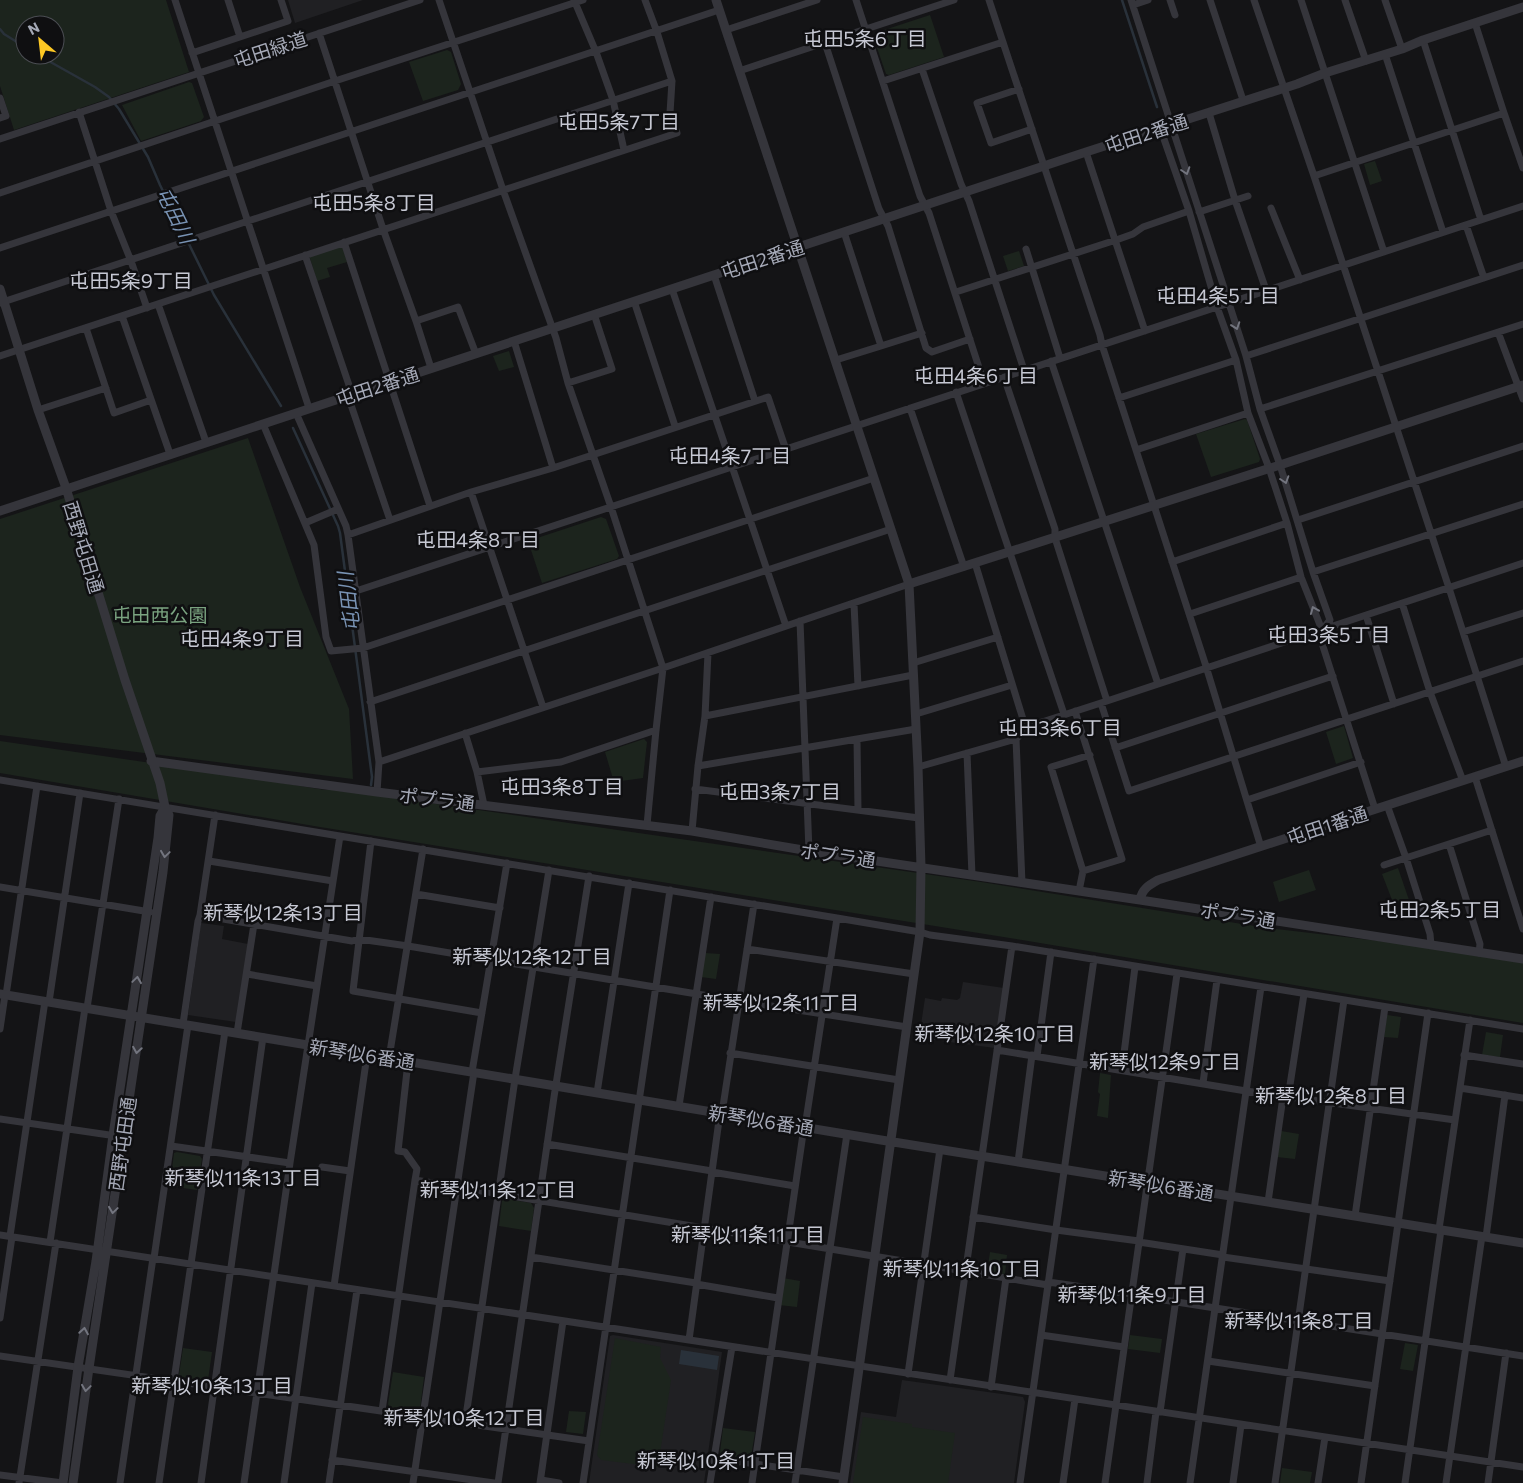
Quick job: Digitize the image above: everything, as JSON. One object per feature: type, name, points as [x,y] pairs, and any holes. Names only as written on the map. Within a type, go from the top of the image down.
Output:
[{"type":"street","points":[[175,0],[309,408]]},
{"type":"street","points":[[228,0],[240,37]]},
{"type":"street","points":[[192,53],[288,21],[281,0]]},
{"type":"street","name":"屯田緑道","points":[[79,112],[420,0]]},
{"type":"street","points":[[439,0],[503,190],[556,338],[568,383],[594,454],[663,668],[647,825]]},
{"type":"street","points":[[0,356],[677,133],[670,113],[672,81],[645,0]]},
{"type":"street","points":[[714,1458],[797,1470],[843,1480],[920,932],[921,867],[910,584],[716,0]]},
{"type":"street","points":[[856,0],[920,196],[925,205],[956,292],[984,383]]},
{"type":"street","points":[[739,71],[954,0]]},
{"type":"street","points":[[989,0],[1190,614],[1261,847]]},
{"type":"street","points":[[1148,0],[1132,2],[1246,356],[1260,409],[1330,620],[1322,630],[1320,637],[1376,809]]},
{"type":"street","points":[[1170,0],[1175,16]]},
{"type":"street","points":[[1210,0],[1243,100]]},
{"type":"street","points":[[1254,0],[1285,86],[1432,534],[1506,767]]},
{"type":"street","points":[[1301,0],[1384,252]]},
{"type":"street","points":[[1345,0],[1366,61]]},
{"type":"street","points":[[1385,0],[1402,49]]},
{"type":"street","points":[[0,193],[577,1],[613,100],[624,150]]},
{"type":"street","points":[[726,30],[812,1]]},
{"type":"street","name":"屯田2番通","points":[[0,511],[1285,86],[1297,84],[1523,7]]},
{"type":"street","points":[[0,248],[719,10]]},
{"type":"street","points":[[1475,23],[1523,168]]},
{"type":"street","points":[[319,33],[431,368]]},
{"type":"street","points":[[1423,40],[1482,220]]},
{"type":"street","points":[[883,81],[1003,42]]},
{"type":"street","points":[[825,43],[879,209],[888,226],[926,348],[932,352],[970,340]]},
{"type":"street","points":[[1385,54],[1443,232]]},
{"type":"street","points":[[922,68],[969,201],[1024,370]]},
{"type":"street","points":[[2,302],[672,81]]},
{"type":"street","points":[[1019,89],[977,102],[991,143],[1032,129]]},
{"type":"street","points":[[0,98],[6,116],[0,118]]},
{"type":"street","points":[[0,139],[79,112],[111,211],[147,308]]},
{"type":"street","points":[[1209,112],[1235,200],[1266,290]]},
{"type":"street","points":[[1314,176],[1504,113]]},
{"type":"street","points":[[1171,124],[1163,136],[1217,307],[1236,360],[1248,413],[1269,468],[1301,577],[1322,630]]},
{"type":"street","points":[[1086,152],[1145,331]]},
{"type":"street","points":[[1199,212],[1248,196]]},
{"type":"street","points":[[356,591],[1523,206]]},
{"type":"street","points":[[1271,208],[1300,280]]},
{"type":"street","points":[[956,292],[1133,234],[1143,227],[1188,211]]},
{"type":"street","points":[[1466,224],[1484,278]]},
{"type":"street","points":[[844,232],[881,346]]},
{"type":"street","points":[[344,242],[430,506]]},
{"type":"street","points":[[1026,249],[1060,358]]},
{"type":"street","points":[[305,255],[390,520]]},
{"type":"street","points":[[1246,356],[1523,265]]},
{"type":"street","points":[[714,275],[755,401]]},
{"type":"street","name":"西野屯田通","points":[[0,289],[2,302],[66,488],[160,783],[164,807],[169,815],[168,837],[73,1483]]},
{"type":"street","points":[[672,289],[786,626]]},
{"type":"street","points":[[634,301],[675,426]]},
{"type":"street","points":[[158,304],[206,442]]},
{"type":"street","points":[[416,321],[458,306],[476,354]]},
{"type":"street","points":[[568,383],[612,369],[594,314]]},
{"type":"street","points":[[122,316],[170,454]]},
{"type":"street","points":[[1260,409],[1523,324]]},
{"type":"street","points":[[86,328],[114,413],[151,400]]},
{"type":"street","points":[[1498,332],[1521,385],[1523,399]]},
{"type":"street","points":[[836,360],[922,333]]},
{"type":"street","points":[[514,341],[553,468]]},
{"type":"street","points":[[1119,398],[1236,360]]},
{"type":"street","points":[[1051,361],[1158,684]]},
{"type":"street","points":[[1004,377],[1055,529],[1055,538],[1129,791],[1523,662]]},
{"type":"street","points":[[379,762],[910,584],[1521,385]]},
{"type":"street","points":[[38,410],[106,388]]},
{"type":"street","points":[[956,392],[1064,714]]},
{"type":"street","points":[[348,535],[471,492],[553,468],[768,396],[786,450]]},
{"type":"street","points":[[910,408],[964,567]]},
{"type":"street","points":[[296,413],[348,535],[379,762],[377,792]]},
{"type":"street","points":[[1136,450],[1248,413]]},
{"type":"street","points":[[263,424],[314,545],[326,637],[332,651],[363,648],[874,478]]},
{"type":"street","points":[[1298,520],[1523,446]]},
{"type":"street","points":[[471,492],[543,708]]},
{"type":"street","points":[[1313,572],[1523,504]]},
{"type":"street","points":[[305,523],[338,509]]},
{"type":"street","points":[[1172,562],[1287,524]]},
{"type":"street","points":[[370,702],[646,612],[891,529]]},
{"type":"street","points":[[975,563],[1026,729]]},
{"type":"street","points":[[918,767],[1016,739],[1026,729],[1064,714],[1523,563]]},
{"type":"street","points":[[1190,614],[1301,577]]},
{"type":"street","points":[[1402,603],[1430,692],[1463,781]]},
{"type":"street","points":[[854,604],[858,686]]},
{"type":"street","points":[[1463,632],[1523,613]]},
{"type":"street","points":[[1366,615],[1394,704]]},
{"type":"street","points":[[800,621],[808,851]]},
{"type":"street","points":[[913,663],[998,637]]},
{"type":"street","points":[[692,831],[695,789],[705,716],[708,653]]},
{"type":"street","points":[[705,716],[913,675]]},
{"type":"street","points":[[1115,748],[1333,676]]},
{"type":"street","points":[[916,714],[1012,685]]},
{"type":"street","points":[[1076,710],[1122,859],[1083,871]]},
{"type":"street","points":[[698,766],[916,729]]},
{"type":"street","points":[[477,772],[561,762],[656,730]]},
{"type":"street","points":[[465,733],[477,772],[484,805]]},
{"type":"street","points":[[857,739],[858,810]]},
{"type":"street","points":[[1016,739],[1022,883]]},
{"type":"street","points":[[967,753],[972,875]]},
{"type":"street","points":[[1079,891],[1083,871],[1051,767],[1090,755]]},
{"type":"street","name":"ポプラ通","points":[[152,761],[377,792],[692,831],[808,851],[1523,959]]},
{"type":"street","name":"屯田1番通","points":[[1140,900],[1142,893],[1148,886],[1158,880],[1523,761]]},
{"type":"street","points":[[1247,800],[1361,762]]},
{"type":"street","points":[[1475,777],[1523,929]]},
{"type":"street","points":[[0,780],[589,876],[930,935],[1050,952],[1523,1029]]},
{"type":"street","points":[[0,1029],[37,786]]},
{"type":"street","points":[[695,789],[919,818]]},
{"type":"street","points":[[0,1318],[27,1123],[80,793]]},
{"type":"street","points":[[20,1480],[38,1361],[66,1129],[119,799]]},
{"type":"street","points":[[1387,805],[1430,934],[1431,945]]},
{"type":"street","name":"西野屯田通","points":[[63,1483],[78,1367],[98,1250],[160,816],[164,807]]},
{"type":"street","points":[[120,1483],[171,1146],[198,921],[216,815]]},
{"type":"street","points":[[1384,865],[1492,830]]},
{"type":"street","points":[[244,1483],[307,1045],[340,836]]},
{"type":"street","points":[[371,841],[354,991],[482,1013]]},
{"type":"street","points":[[1449,844],[1480,944],[1479,953]]},
{"type":"street","points":[[389,1058],[424,849]]},
{"type":"street","points":[[209,862],[333,880]]},
{"type":"street","points":[[413,1483],[473,1072],[507,863]]},
{"type":"street","points":[[465,1423],[515,1079],[549,870]]},
{"type":"street","points":[[498,1483],[556,1086],[589,876]]},
{"type":"street","points":[[597,1093],[629,883]]},
{"type":"street","points":[[0,888],[156,913]]},
{"type":"street","points":[[583,1483],[670,890]]},
{"type":"street","points":[[416,894],[500,908]]},
{"type":"street","points":[[679,1106],[711,897]]},
{"type":"street","points":[[689,1340],[712,1172],[754,904]]},
{"type":"street","points":[[200,915],[352,941],[359,939],[408,946],[739,1002],[907,1027]]},
{"type":"street","points":[[752,1483],[778,1298],[837,918]]},
{"type":"street","points":[[237,1033],[254,924]]},
{"type":"street","points":[[950,1380],[1012,946]]},
{"type":"street","points":[[747,949],[914,974]]},
{"type":"street","points":[[1018,1162],[1050,952]]},
{"type":"street","points":[[1020,1483],[1094,959]]},
{"type":"street","points":[[1122,1069],[1135,967]]},
{"type":"street","points":[[247,974],[317,986]]},
{"type":"street","points":[[1105,1483],[1177,974]]},
{"type":"street","points":[[1203,1083],[1217,980]]},
{"type":"street","points":[[1190,1483],[1261,987]]},
{"type":"street","name":"新琴似6番通","points":[[4,994],[639,1100],[1523,1243]]},
{"type":"street","points":[[1268,1202],[1304,994]]},
{"type":"street","points":[[1275,1483],[1344,1000]]},
{"type":"street","points":[[1355,1216],[1385,1007]]},
{"type":"street","points":[[1361,1483],[1428,1013]]},
{"type":"street","points":[[1405,1483],[1470,1020]]},
{"type":"street","points":[[159,1483],[225,1031]]},
{"type":"street","points":[[201,1483],[263,1038]]},
{"type":"street","points":[[996,1050],[1329,1104],[1455,1120]]},
{"type":"street","points":[[730,1053],[899,1080]]},
{"type":"street","points":[[334,1286],[367,1055]]},
{"type":"street","points":[[1464,1055],[1523,1064]]},
{"type":"street","points":[[382,1411],[417,1169],[405,1152],[398,1150],[408,1062]]},
{"type":"street","points":[[1460,1088],[1523,1098]]},
{"type":"street","points":[[1446,1483],[1506,1095]]},
{"type":"street","points":[[0,1119],[123,1137]]},
{"type":"street","points":[[795,1483],[847,1134]]},
{"type":"street","points":[[548,1144],[795,1186]]},
{"type":"street","points":[[171,1146],[290,1163]]},
{"type":"street","points":[[908,1374],[940,1149]]},
{"type":"street","points":[[322,1167],[350,1171]]},
{"type":"street","points":[[415,1180],[965,1272],[1132,1295],[1523,1356]]},
{"type":"street","points":[[973,1217],[1390,1281]]},
{"type":"street","points":[[0,1235],[1523,1467]]},
{"type":"street","points":[[1147,1483],[1183,1249]]},
{"type":"street","points":[[531,1257],[778,1298]]},
{"type":"street","points":[[992,1386],[1006,1278]]},
{"type":"street","points":[[284,1483],[312,1283]]},
{"type":"street","points":[[329,1483],[357,1290]]},
{"type":"street","points":[[559,1483],[541,1482],[563,1321]]},
{"type":"street","points":[[1041,1335],[1124,1346]]},
{"type":"street","points":[[710,1483],[732,1347]]},
{"type":"street","points":[[1488,1483],[1506,1353]]},
{"type":"street","points":[[0,1356],[589,1441]]},
{"type":"street","points":[[1208,1360],[1375,1386]]},
{"type":"street","points":[[1063,1483],[1075,1399]]},
{"type":"street","points":[[1233,1483],[1241,1424]]},
{"type":"street","points":[[1318,1483],[1325,1437]]},
{"type":"street","points":[[332,1460],[494,1483]]},
{"type":"street","points":[[0,1475],[20,1480],[63,1483]]},
{"type":"shaded area","points":[[288,0],[363,0],[295,23]]},
{"type":"shaded area","points":[[201,923],[224,926],[222,939],[248,944],[236,1022],[188,1015]]},
{"type":"shaded area","points":[[963,982],[1004,988],[995,1048],[919,1038],[925,998],[941,1001],[942,998],[957,1000],[960,998]]},
{"type":"shaded area","points":[[610,1336],[722,1352],[704,1483],[589,1483]]},
{"type":"shaded area","points":[[681,1350],[719,1356],[717,1370],[679,1364]]},
{"type":"shaded area","points":[[902,1380],[1023,1397],[1025,1402],[1014,1483],[850,1483],[861,1412],[896,1417]]},
{"type":"green space","points":[[0,0],[166,0],[189,72],[14,130],[0,86]]},
{"type":"green space","points":[[930,15],[944,57],[889,75],[886,74],[873,36],[875,33]]},
{"type":"green space","points":[[447,50],[451,52],[461,84],[458,90],[423,101],[409,62]]},
{"type":"green space","points":[[189,82],[192,83],[204,117],[201,121],[141,141],[122,105]]},
{"type":"green space","points":[[1375,161],[1382,181],[1370,185],[1364,164]]},
{"type":"green space","points":[[342,245],[347,262],[327,268],[330,277],[317,281],[309,255]]},
{"type":"green space","points":[[1019,251],[1024,266],[1008,271],[1003,256]]},
{"type":"green space","points":[[509,351],[514,367],[499,371],[493,356]]},
{"type":"green space","points":[[1247,420],[1260,459],[1259,462],[1211,477],[1196,434]]},
{"type":"green space","name":"屯田西公園","points":[[248,438],[300,587],[349,709],[353,779],[0,735],[0,519]]},
{"type":"green space","points":[[601,517],[606,519],[619,556],[617,559],[542,583],[528,541]]},
{"type":"green space","points":[[1344,726],[1353,758],[1336,764],[1326,732]]},
{"type":"green space","points":[[644,739],[647,742],[643,778],[614,782],[605,752]]},
{"type":"green space","points":[[0,741],[325,790],[331,789],[981,882],[1267,928],[1396,943],[1523,963],[1523,1023],[0,773]]},
{"type":"green space","points":[[1398,868],[1409,900],[1394,905],[1382,874]]},
{"type":"green space","points":[[1309,870],[1316,890],[1279,902],[1273,882]]},
{"type":"green space","points":[[705,953],[720,954],[716,979],[701,977]]},
{"type":"green space","points":[[1387,1015],[1401,1017],[1398,1038],[1384,1037]]},
{"type":"green space","points":[[1486,1032],[1503,1035],[1500,1057],[1482,1055]]},
{"type":"green space","points":[[1100,1073],[1111,1075],[1108,1118],[1097,1116]]},
{"type":"green space","points":[[1281,1131],[1299,1134],[1295,1159],[1277,1157]]},
{"type":"green space","points":[[174,1153],[200,1156],[202,1159],[197,1190],[170,1186]]},
{"type":"green space","points":[[506,1199],[531,1203],[534,1208],[531,1231],[499,1226],[502,1201]]},
{"type":"green space","points":[[990,1252],[1007,1255],[1005,1274],[987,1272]]},
{"type":"green space","points":[[783,1278],[800,1281],[797,1307],[779,1305]]},
{"type":"green space","points":[[1130,1335],[1162,1339],[1160,1353],[1128,1349]]},
{"type":"green space","points":[[615,1338],[661,1347],[660,1358],[671,1380],[658,1467],[601,1460],[597,1455]]},
{"type":"green space","points":[[1405,1343],[1418,1345],[1413,1371],[1400,1369]]},
{"type":"green space","points":[[183,1348],[212,1352],[208,1380],[206,1382],[181,1378],[179,1375]]},
{"type":"green space","points":[[393,1372],[424,1377],[420,1409],[417,1411],[390,1408],[388,1404]]},
{"type":"green space","points":[[569,1411],[586,1412],[583,1434],[566,1432]]},
{"type":"green space","points":[[863,1417],[955,1433],[948,1483],[853,1483]]},
{"type":"green space","points":[[723,1428],[755,1432],[751,1457],[749,1459],[722,1456],[720,1452]]},
{"type":"green space","points":[[1282,1468],[1312,1472],[1310,1483],[1280,1483]]},
{"type":"waterway","points":[[1122,0],[1157,107]]},
{"type":"waterway","name":"屯田川","points":[[0,29],[15,41]]},
{"type":"waterway","name":"屯田川","points":[[56,65],[95,87],[109,97],[119,109],[148,157],[214,295],[281,406]]},
{"type":"waterway","name":"屯田川","points":[[293,428],[340,533],[372,777],[371,785]]},
{"type":"district","name":"屯田5条6丁目","points":[[865,38]]},
{"type":"district","name":"屯田5条7丁目","points":[[619,121]]},
{"type":"district","name":"屯田5条8丁目","points":[[374,202]]},
{"type":"district","name":"屯田5条9丁目","points":[[131,280]]},
{"type":"district","name":"屯田4条5丁目","points":[[1218,295]]},
{"type":"district","name":"屯田4条6丁目","points":[[976,375]]},
{"type":"district","name":"屯田4条7丁目","points":[[730,455]]},
{"type":"district","name":"屯田4条8丁目","points":[[478,539]]},
{"type":"district","name":"屯田3条5丁目","points":[[1329,634]]},
{"type":"district","name":"屯田4条9丁目","points":[[242,638]]},
{"type":"district","name":"屯田3条6丁目","points":[[1060,727]]},
{"type":"district","name":"屯田3条8丁目","points":[[562,786]]},
{"type":"district","name":"屯田3条7丁目","points":[[780,791]]},
{"type":"district","name":"屯田2条5丁目","points":[[1440,909]]},
{"type":"district","name":"新琴似12条13丁目","points":[[283,912]]},
{"type":"district","name":"新琴似12条12丁目","points":[[532,956]]},
{"type":"district","name":"新琴似12条11丁目","points":[[781,1002]]},
{"type":"district","name":"新琴似12条10丁目","points":[[995,1033]]},
{"type":"district","name":"新琴似12条9丁目","points":[[1165,1061]]},
{"type":"district","name":"新琴似12条8丁目","points":[[1331,1095]]},
{"type":"district","name":"新琴似11条13丁目","points":[[243,1177]]},
{"type":"district","name":"新琴似11条12丁目","points":[[498,1189]]},
{"type":"district","name":"新琴似11条11丁目","points":[[748,1234]]},
{"type":"district","name":"新琴似11条10丁目","points":[[962,1268]]},
{"type":"district","name":"新琴似11条9丁目","points":[[1132,1294]]},
{"type":"district","name":"新琴似11条8丁目","points":[[1299,1320]]},
{"type":"district","name":"新琴似10条13丁目","points":[[212,1385]]},
{"type":"district","name":"新琴似10条12丁目","points":[[464,1417]]},
{"type":"district","name":"新琴似10条11丁目","points":[[716,1460]]}]
